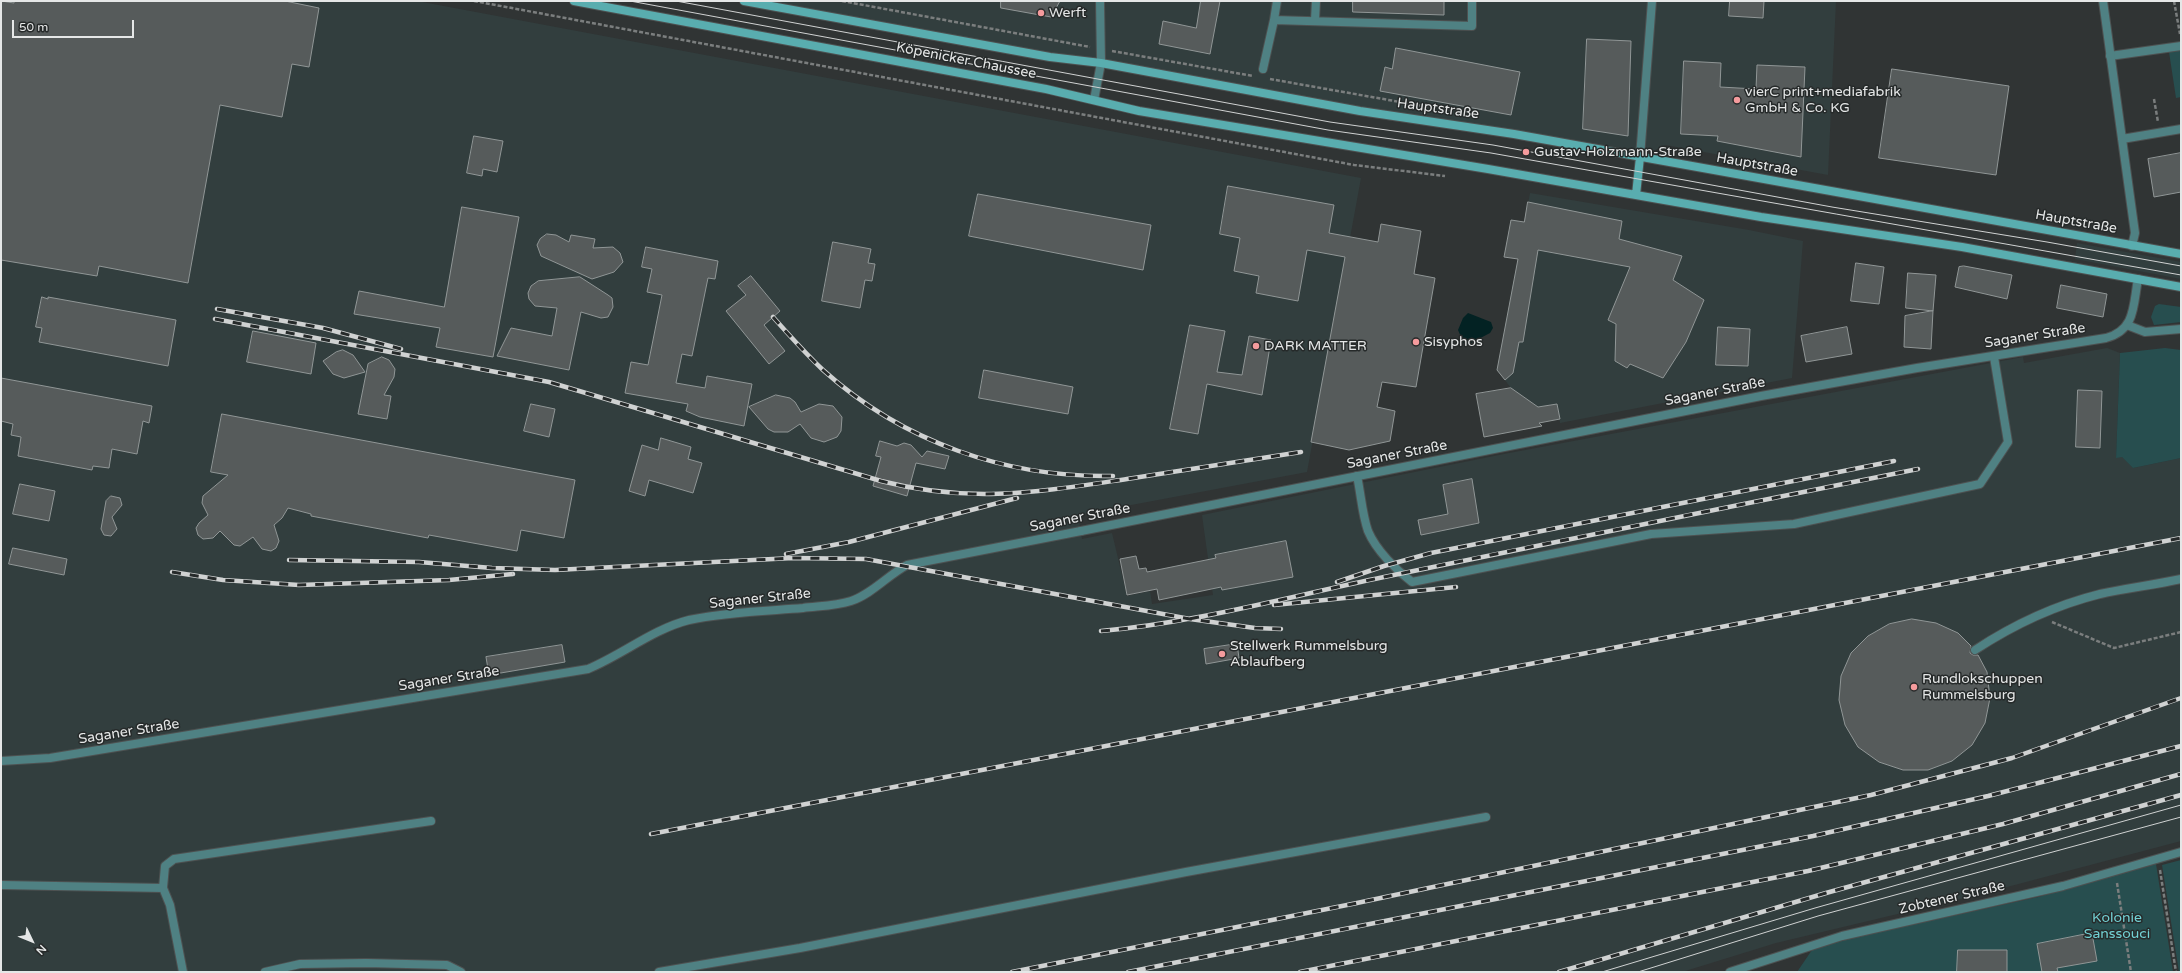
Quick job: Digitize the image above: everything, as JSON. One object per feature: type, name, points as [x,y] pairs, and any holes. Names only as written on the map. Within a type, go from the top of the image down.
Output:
[{"type":"main road","name":"Köpenicker Chaussee","points":[[574,1],[1046,89],[1139,111],[1636,195]]},
{"type":"main road","name":"Köpenicker Chaussee","points":[[744,1],[1044,56],[1101,63],[1234,88]]},
{"type":"main road","name":"Hauptstraße","points":[[1234,88],[1360,111],[1495,131],[1640,156],[2181,254]]},
{"type":"main road","points":[[1640,156],[1636,195],[1761,217],[1962,247],[2181,287]]},
{"type":"street","points":[[1094,100],[1101,63],[1100,1]]},
{"type":"street","points":[[1263,69],[1277,1]]},
{"type":"street","points":[[1315,20],[1316,1]]},
{"type":"street","points":[[1274,20],[1315,20],[1472,26],[1472,1]]},
{"type":"street","points":[[1640,156],[1652,1]]},
{"type":"street","points":[[2103,1],[2135,233],[2132,246]]},
{"type":"street","points":[[2110,56],[2181,46]]},
{"type":"street","points":[[2122,139],[2181,129]]},
{"type":"street","points":[[2138,279],[2130,322],[2127,325],[2145,332],[2181,329]]},
{"type":"street","name":"Saganer Straße","points":[[1,761],[50,758],[588,670],[608,661],[663,630],[688,621],[721,615],[840,604],[863,595],[892,573],[907,565],[1761,396],[1917,368],[1994,357],[2106,338],[2115,336],[2127,325]]},
{"type":"street","points":[[1357,476],[1368,531],[1400,573],[1412,582],[1652,534],[1794,524],[1980,484],[2008,442],[1994,357]]},
{"type":"street","points":[[1975,650],[1999,635],[2032,619],[2080,600],[2101,594],[2181,579]]},
{"type":"street","points":[[659,972],[800,948],[1186,872],[1486,817]]},
{"type":"street","points":[[183,972],[170,905],[163,888],[165,866],[174,859],[430,821]]},
{"type":"street","name":"Zobtener Straße","points":[[1730,972],[1842,936],[2063,886],[2181,852]]},
{"type":"street","points":[[1,885],[163,888]]},
{"type":"street","points":[[265,972],[300,964],[366,963],[447,965],[461,972]]},
{"type":"path","points":[[474,1],[1354,165],[1448,176]]},
{"type":"path","points":[[842,1],[1254,76]]},
{"type":"path","points":[[2174,1],[2181,41]]},
{"type":"path","points":[[1262,78],[1450,111],[1456,109]]},
{"type":"path","points":[[2154,99],[2160,133]]},
{"type":"path","points":[[2032,619],[2050,621],[2114,648],[2181,632]]},
{"type":"path","points":[[2158,859],[2176,972]]},
{"type":"path","points":[[2117,883],[2131,972]]},
{"type":"shaded area","points":[[1,1],[417,1],[1361,178],[1307,472],[1078,515],[1082,539],[1112,533],[1127,596],[1150,591],[1152,604],[1213,595],[1202,515],[1504,454],[2023,357],[2024,363],[2107,348],[2120,353],[2116,457],[2122,457],[2133,468],[2181,458],[2181,841],[1973,896],[1776,943],[1682,972],[1,972]]},
{"type":"shaded area","points":[[744,1],[1836,1],[1828,175],[1666,145],[1640,157]]},
{"type":"shaded area","points":[[1530,193],[1749,230],[1803,241],[1792,378],[1560,423],[1557,404],[1538,407],[1511,388],[1497,370]]},
{"type":"shaded area","points":[[2077,243],[2181,262],[2181,279],[2075,259]]},
{"type":"shaded area","points":[[1468,313],[1491,322],[1493,328],[1490,333],[1465,346],[1458,330],[1463,318]]},
{"type":"green space","points":[[2180,50],[2181,97],[2176,98],[2169,52]]},
{"type":"green space","points":[[2159,304],[2181,307],[2181,322],[2154,325],[2151,317],[2155,306]]},
{"type":"green space","points":[[2165,348],[2181,350],[2181,458],[2133,468],[2122,457],[2116,458],[2120,353]]},
{"type":"green space","points":[[2181,860],[2181,972],[2179,972],[2162,865]]},
{"type":"green space","name":"Kolonie Sanssouci","points":[[2156,864],[2173,972],[1797,972],[1812,950],[1848,939],[2038,897]]},
{"type":"building","points":[[1,1],[14,3],[14,1],[285,1],[319,8],[309,67],[292,64],[282,117],[220,105],[188,283],[99,266],[97,276],[1,260]]},
{"type":"building","name":"Werft","points":[[1001,1],[1060,1],[1051,17],[1001,8]]},
{"type":"building","points":[[1201,1],[1220,1],[1210,54],[1159,44],[1163,21],[1196,28]]},
{"type":"building","points":[[1353,1],[1444,1],[1444,15],[1353,12]]},
{"type":"building","points":[[1730,1],[1764,1],[1763,18],[1729,16]]},
{"type":"building","points":[[1587,39],[1631,41],[1628,136],[1583,129]]},
{"type":"building","points":[[1396,48],[1520,72],[1511,115],[1380,91],[1385,67],[1392,69]]},
{"type":"building","points":[[1684,61],[1721,63],[1720,87],[1756,89],[1757,65],[1805,67],[1801,157],[1717,141],[1718,136],[1681,134]]},
{"type":"building","points":[[1892,69],[2009,86],[1996,175],[1879,158]]},
{"type":"building","points":[[474,136],[503,141],[497,172],[483,169],[482,176],[467,173]]},
{"type":"building","points":[[2181,153],[2181,192],[2154,197],[2148,159]]},
{"type":"building","points":[[1228,186],[1334,205],[1329,233],[1378,242],[1381,224],[1421,231],[1414,274],[1435,278],[1416,387],[1382,382],[1377,407],[1395,411],[1390,441],[1349,450],[1311,442],[1345,257],[1307,250],[1298,301],[1256,293],[1259,276],[1234,271],[1240,238],[1220,234]]},
{"type":"building","points":[[978,194],[1151,225],[1143,270],[969,236]]},
{"type":"building","points":[[1528,202],[1622,221],[1619,239],[1682,256],[1673,280],[1704,300],[1686,342],[1663,378],[1630,364],[1627,368],[1615,361],[1616,324],[1608,320],[1630,267],[1538,250],[1523,342],[1519,342],[1513,373],[1505,380],[1497,370],[1518,259],[1504,257],[1511,220],[1524,222]]},
{"type":"building","points":[[462,207],[519,217],[493,357],[436,347],[440,328],[354,314],[359,291],[444,307]]},
{"type":"building","points":[[547,234],[556,235],[569,242],[571,235],[595,239],[593,248],[613,247],[620,253],[623,262],[614,272],[592,279],[541,256],[537,245],[540,239]]},
{"type":"building","points":[[833,242],[871,249],[868,263],[875,264],[872,281],[865,280],[860,308],[822,301]]},
{"type":"building","points":[[646,247],[718,261],[715,279],[708,278],[692,356],[682,354],[676,383],[705,388],[707,376],[752,384],[744,426],[700,417],[686,411],[688,404],[625,393],[631,362],[648,365],[662,295],[647,292],[652,269],[642,267]]},
{"type":"building","points":[[1856,263],[1884,267],[1879,304],[1851,301]]},
{"type":"building","points":[[1964,266],[2012,275],[2007,299],[1955,287],[1959,267]]},
{"type":"building","points":[[1908,273],[1936,275],[1933,311],[1906,308]]},
{"type":"building","points":[[751,276],[780,311],[764,325],[785,351],[769,364],[726,311],[746,295],[738,286]]},
{"type":"building","points":[[580,277],[612,298],[613,307],[608,317],[601,318],[581,312],[569,370],[497,356],[511,328],[552,336],[557,308],[535,306],[529,299],[528,293],[531,286],[538,281]]},
{"type":"building","points":[[2061,285],[2107,294],[2103,317],[2057,308]]},
{"type":"building","points":[[42,297],[176,320],[168,366],[39,342],[42,328],[36,327]]},
{"type":"building","points":[[1933,311],[1931,349],[1904,347],[1905,316]]},
{"type":"building","points":[[1190,325],[1225,331],[1217,372],[1242,375],[1249,336],[1271,340],[1262,395],[1207,384],[1198,434],[1170,429]]},
{"type":"building","points":[[1718,327],[1750,329],[1748,366],[1716,365]]},
{"type":"building","points":[[1847,327],[1852,354],[1806,362],[1801,336]]},
{"type":"building","points":[[253,331],[316,343],[311,374],[247,362]]},
{"type":"building","points":[[343,350],[353,355],[365,372],[344,378],[333,374],[323,361],[336,352]]},
{"type":"building","points":[[382,357],[389,360],[395,369],[394,377],[384,395],[391,396],[387,419],[358,414],[368,364]]},
{"type":"building","points":[[984,370],[1073,387],[1068,414],[979,398]]},
{"type":"building","points":[[1,378],[152,406],[149,423],[143,421],[137,454],[112,449],[109,468],[93,466],[92,470],[18,456],[21,437],[11,435],[13,424],[1,421]]},
{"type":"building","points":[[1511,388],[1538,407],[1557,404],[1560,419],[1539,423],[1542,426],[1484,437],[1476,394]]},
{"type":"building","points":[[2078,390],[2102,391],[2100,448],[2076,447]]},
{"type":"building","points":[[776,395],[790,398],[795,402],[801,412],[819,404],[833,406],[842,417],[841,431],[837,437],[824,442],[811,438],[800,424],[788,432],[774,432],[768,429],[749,407]]},
{"type":"building","points":[[531,404],[555,409],[549,437],[524,431]]},
{"type":"building","points":[[222,414],[575,480],[564,538],[521,530],[517,551],[429,535],[428,538],[311,516],[311,514],[288,508],[282,518],[274,525],[279,541],[276,548],[271,551],[262,549],[253,537],[240,546],[234,545],[220,531],[213,538],[203,539],[198,535],[196,528],[208,515],[202,503],[203,496],[228,475],[211,472]]},
{"type":"building","points":[[661,438],[691,447],[688,459],[702,463],[693,493],[649,480],[645,496],[629,491],[642,445],[658,450]]},
{"type":"building","points":[[880,441],[897,446],[904,443],[911,445],[922,457],[927,451],[949,456],[945,469],[916,463],[907,496],[873,486],[881,457],[876,456]]},
{"type":"building","points":[[1472,479],[1479,523],[1421,535],[1418,520],[1448,514],[1443,485]]},
{"type":"building","points":[[20,484],[55,491],[49,521],[13,514]]},
{"type":"building","points":[[111,496],[120,498],[122,505],[112,517],[117,529],[111,536],[104,535],[101,529],[106,501]]},
{"type":"building","points":[[1286,541],[1293,577],[1222,590],[1221,587],[1159,600],[1157,589],[1127,595],[1120,559],[1136,556],[1139,569],[1146,568],[1147,572],[1216,558],[1215,555]]},
{"type":"building","points":[[13,548],[67,559],[64,575],[9,564]]},
{"type":"building","name":"Rundlokschuppen Rummelsburg","points":[[1912,619],[1936,623],[1958,633],[1971,646],[1970,653],[1973,655],[1978,655],[1987,672],[1990,698],[1985,723],[1972,745],[1952,761],[1928,770],[1903,770],[1879,762],[1858,747],[1845,725],[1839,700],[1841,676],[1851,653],[1868,636],[1889,624]]},
{"type":"building","name":"Stellwerk Rummelsburg Ablaufberg","points":[[1237,644],[1239,658],[1206,664],[1204,649]]},
{"type":"building","points":[[562,645],[565,662],[489,675],[486,657]]},
{"type":"building","points":[[2092,933],[2097,961],[2057,968],[2058,972],[2042,972],[2037,944]]},
{"type":"building","points":[[1958,950],[2007,950],[2007,972],[1957,972]]},
{"type":"tram line","points":[[630,1],[1328,130],[1491,153],[2181,275]]},
{"type":"tram line","points":[[676,1],[1330,122],[1493,145],[1832,207],[2047,242],[2181,266]]},
{"type":"tram line","points":[[1602,972],[1815,908],[2181,805]]},
{"type":"tram line","points":[[1638,972],[1818,916],[2181,817]]},
{"type":"railway","points":[[217,309],[323,328],[401,349]]},
{"type":"railway","points":[[773,317],[816,364],[854,395],[887,417],[922,436],[958,451],[995,462],[1034,470],[1073,475],[1113,476]]},
{"type":"railway","points":[[215,319],[549,382],[881,481],[914,488],[945,492],[1004,494],[1064,488],[1301,452]]},
{"type":"railway","points":[[1337,582],[1384,566],[1431,553],[1894,461]]},
{"type":"railway","points":[[1101,631],[1172,622],[1243,608],[1349,584],[1918,469]]},
{"type":"railway","points":[[786,554],[849,542],[1017,498]]},
{"type":"railway","points":[[651,834],[2181,538]]},
{"type":"railway","points":[[289,560],[419,562],[492,568],[555,570],[793,558],[866,559],[1190,619],[1255,628],[1281,629]]},
{"type":"railway","points":[[172,572],[223,580],[299,585],[449,580],[513,574]]},
{"type":"railway","points":[[1274,605],[1456,587]]},
{"type":"railway","points":[[1012,972],[1357,903],[1871,795],[2012,758],[2181,698]]},
{"type":"railway","points":[[1128,972],[1813,836],[1988,796],[2181,746]]},
{"type":"railway","points":[[1300,972],[1808,871],[2003,824],[2181,774]]},
{"type":"railway","points":[[1559,972],[1826,893],[2181,795]]},
{"type":"place","name":"Werft","points":[[1041,13]]},
{"type":"place","name":"vierC print+mediafabrik GmbH & Co. KG","points":[[1737,100]]},
{"type":"place","name":"Gustav-Holzmann-Straße","points":[[1526,152]]},
{"type":"place","name":"Sisyphos","points":[[1416,342]]},
{"type":"place","name":"DARK MATTER","points":[[1256,346]]},
{"type":"place","name":"Stellwerk Rummelsburg Ablaufberg","points":[[1222,654]]},
{"type":"place","name":"Rundlokschuppen Rummelsburg","points":[[1914,687]]}]
